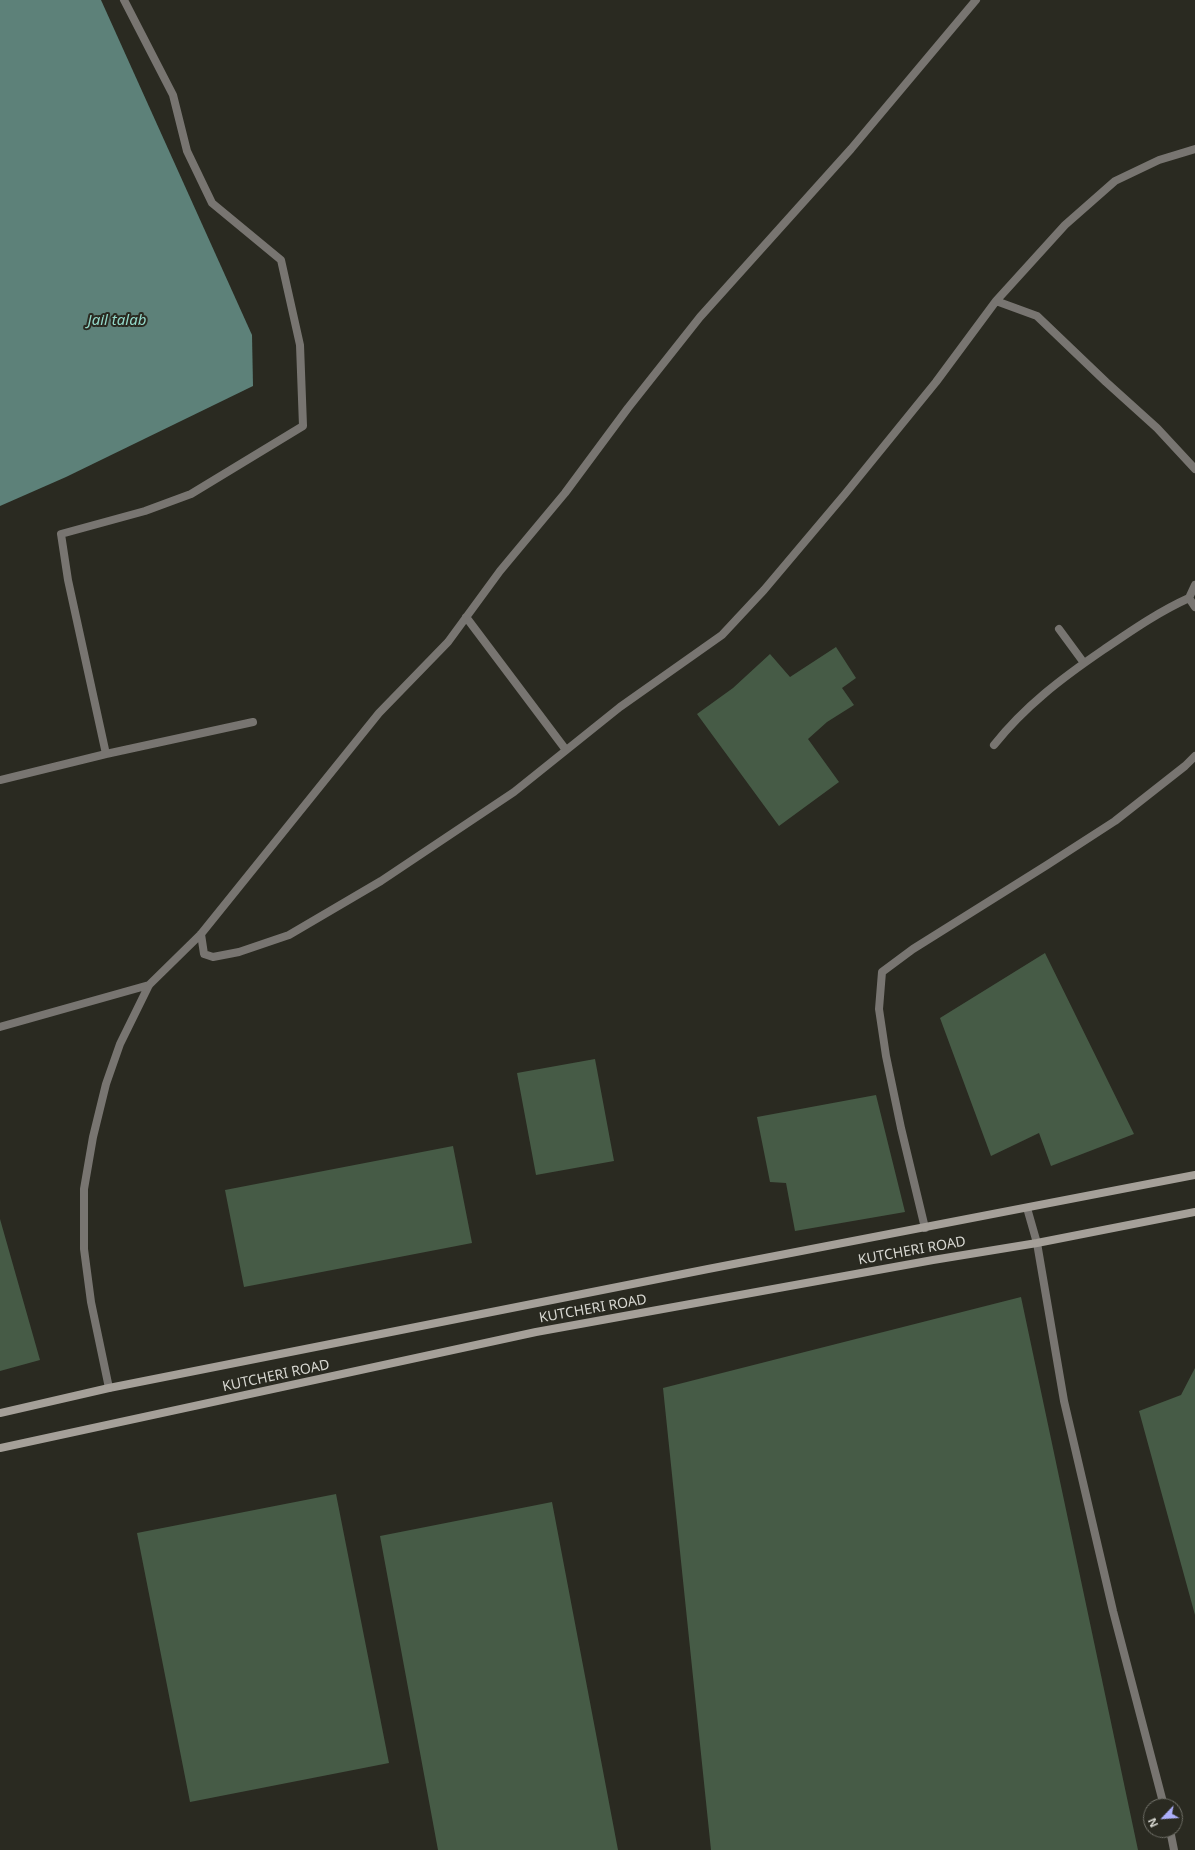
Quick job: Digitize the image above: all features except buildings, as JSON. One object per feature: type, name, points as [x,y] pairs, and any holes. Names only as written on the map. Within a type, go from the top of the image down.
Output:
[{"type":"main road","points":[[0,1413],[109,1388],[700,1270],[1195,1176]]},
{"type":"main road","name":"KUTCHERI ROAD","points":[[0,1448],[536,1332],[933,1260],[1037,1243],[1195,1212]]},
{"type":"street","points":[[106,754],[68,580],[61,534],[145,511],[191,494],[303,426],[300,345],[281,260],[212,203],[187,151],[173,95],[124,0]]},
{"type":"street","points":[[109,1388],[91,1302],[84,1249],[84,1189],[93,1137],[106,1084],[120,1044],[149,985],[201,934],[379,712],[448,642],[500,571],[565,493],[628,408],[700,317],[850,149],[976,0]]},
{"type":"street","points":[[201,934],[204,954],[213,957],[238,952],[289,935],[381,881],[514,792],[620,707],[722,635],[764,590],[845,494],[936,382],[996,301],[1064,225],[1115,181],[1159,160],[1195,149]]},
{"type":"street","points":[[996,301],[1037,316],[1157,428],[1195,469]]},
{"type":"street","points":[[994,745],[1028,707],[1084,663],[1164,610],[1189,598],[1195,585]]},
{"type":"street","points":[[1189,598],[1195,607]]},
{"type":"street","points":[[466,617],[566,750]]},
{"type":"street","points":[[1059,629],[1084,663]]},
{"type":"street","points":[[0,780],[106,754],[253,722]]},
{"type":"street","points":[[925,1228],[901,1128],[886,1056],[879,1009],[882,972],[913,949],[1115,821],[1185,766],[1195,756]]},
{"type":"street","points":[[0,1027],[149,985]]},
{"type":"street","points":[[1027,1208],[1037,1243],[1064,1401],[1113,1611],[1162,1798]]},
{"type":"street","points":[[1172,1838],[1174,1850]]},
{"type":"water","name":"Jail talab","points":[[0,0],[101,0],[252,335],[253,386],[66,477],[0,506]]}]
